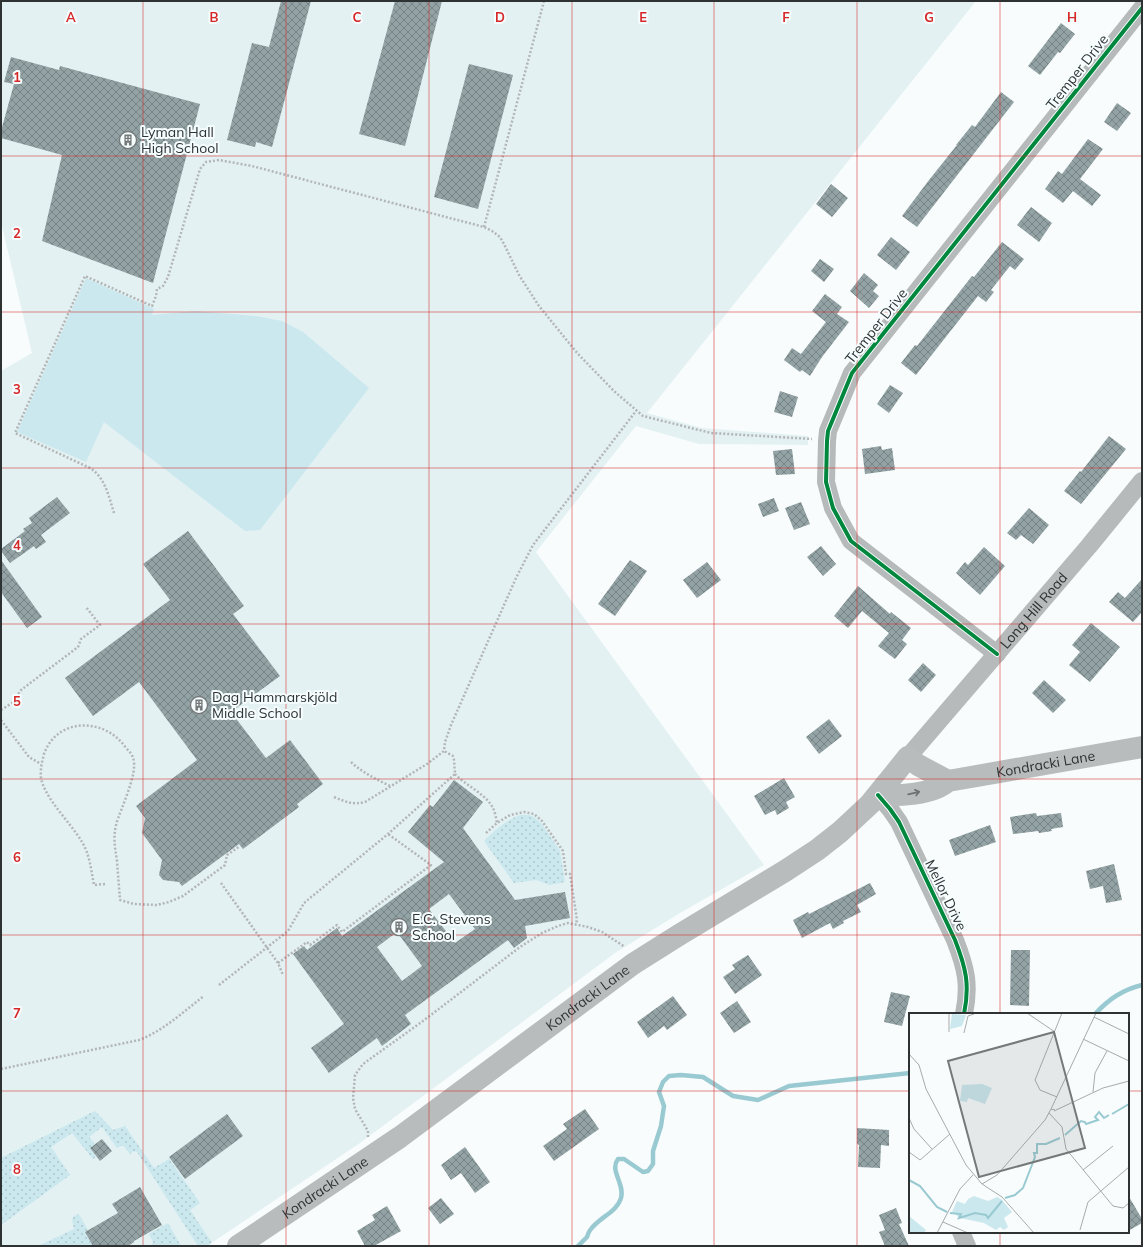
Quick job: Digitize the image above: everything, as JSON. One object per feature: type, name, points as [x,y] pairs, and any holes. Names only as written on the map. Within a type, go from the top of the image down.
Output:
[{"type":"main road","name":"Kondracki Lane","points":[[238,1246],[400,1137],[633,964],[817,850],[862,812],[878,795],[908,795],[937,788],[948,780],[1142,747]]},
{"type":"main road","points":[[908,757],[924,768],[948,780]]},
{"type":"main road","name":"Long Hill Road","points":[[878,795],[908,757]]},
{"type":"street","name":"Tremper Drive","points":[[997,654],[851,541],[833,508],[826,482],[828,431],[852,373],[1142,8]]},
{"type":"street","name":"Long Hill Road","points":[[908,757],[1089,546],[1142,481]]},
{"type":"street","name":"Mellor Drive","points":[[878,795],[890,808],[899,822],[962,957],[968,986],[964,1013]]},
{"type":"street","points":[[960,1233],[967,1246]]},
{"type":"path","points":[[484,227],[544,1]]},
{"type":"path","points":[[114,513],[104,484],[98,472],[14,433],[85,276],[152,306],[157,289],[163,286],[168,277],[200,169],[206,162],[219,160],[252,166],[484,227],[492,231],[500,237],[519,275],[539,306],[578,354],[615,392],[643,416],[711,433],[827,441]]},
{"type":"path","points":[[334,797],[348,803],[356,804],[366,802],[427,764],[444,751],[445,742],[451,725],[516,578],[533,544],[636,411]]},
{"type":"path","points":[[1,710],[12,703],[21,690],[78,647],[81,639],[100,625],[86,607]]},
{"type":"path","points":[[1,720],[29,758],[41,764]]},
{"type":"path","points":[[105,884],[94,885],[89,859],[82,842],[49,796],[41,779],[41,764],[49,742],[69,729],[85,725],[102,728],[114,734],[124,744],[134,758],[132,779],[117,824],[114,840],[120,900],[134,904],[157,905],[183,896],[225,864],[227,855],[240,846]]},
{"type":"path","points":[[444,751],[452,756],[454,760],[455,774],[460,780],[476,790],[492,807],[497,823]]},
{"type":"path","points":[[352,762],[359,769],[390,786]]},
{"type":"path","points":[[219,985],[288,930],[304,903],[388,834],[455,774]]},
{"type":"path","points":[[486,834],[497,823],[510,816],[524,812],[534,814],[542,821],[563,851],[566,874],[570,874],[577,920],[576,924]]},
{"type":"path","points":[[278,963],[307,942],[310,945],[337,925],[342,932],[431,865],[388,834]]},
{"type":"path","points":[[221,883],[278,963],[283,975]]},
{"type":"path","points":[[368,1142],[368,1131],[355,1109],[353,1098],[354,1075],[363,1064],[520,948],[542,933],[558,926],[576,924],[588,927],[602,932],[621,945],[629,948]]},
{"type":"path","points":[[1,1069],[148,1037],[204,996]]},
{"type":"shaded area","points":[[1,1],[976,1],[647,413],[702,428],[808,436],[808,445],[699,444],[636,426],[536,552],[764,865],[680,913],[615,953],[360,1143],[207,1246],[1,1246],[1,371],[32,353],[1,222]]},
{"type":"shaded area","points":[[86,278],[154,309],[152,315],[194,311],[256,316],[282,321],[303,332],[369,388],[260,530],[245,531],[104,422],[86,462],[17,432]]},
{"type":"shaded area","points":[[520,815],[529,815],[534,817],[542,824],[560,851],[565,882],[550,885],[536,880],[514,883],[484,841],[500,826]]},
{"type":"shaded area","points":[[95,1111],[113,1130],[125,1126],[154,1168],[169,1159],[200,1203],[190,1210],[212,1243],[206,1246],[198,1246],[137,1152],[134,1151],[130,1154],[123,1145],[117,1148],[102,1127],[89,1137],[95,1144],[90,1148],[96,1157],[93,1159],[72,1133],[51,1147],[70,1175],[1,1225],[1,1158]]},
{"type":"shaded area","points":[[78,1214],[88,1230],[85,1232],[93,1246],[38,1246],[74,1229],[72,1220],[74,1216]]},
{"type":"shaded area","points":[[168,1223],[181,1246],[151,1246],[153,1242],[149,1234]]},
{"type":"building","points":[[281,1],[311,1],[272,147],[256,142],[255,147],[227,140],[252,43],[269,47]]},
{"type":"building","points":[[395,1],[442,1],[405,146],[359,134]]},
{"type":"building","points":[[1061,23],[1075,34],[1060,53],[1058,52],[1040,75],[1028,66]]},
{"type":"building","points":[[11,57],[59,70],[60,66],[200,104],[153,283],[42,241],[62,155],[1,138],[1,131],[14,84],[4,82]]},
{"type":"building","points":[[469,64],[513,75],[478,209],[434,197]]},
{"type":"building","points":[[1001,92],[1014,102],[917,227],[902,216],[956,145],[972,125],[975,127]]},
{"type":"building","points":[[1117,103],[1131,113],[1117,131],[1104,122]]},
{"type":"building","points":[[1088,139],[1103,149],[1080,179],[1101,195],[1092,206],[1073,191],[1063,203],[1045,189],[1058,171],[1062,174]]},
{"type":"building","points":[[831,184],[848,198],[832,217],[816,204]]},
{"type":"building","points":[[1031,207],[1052,223],[1039,242],[1017,225]]},
{"type":"building","points":[[891,237],[910,252],[896,270],[877,255]]},
{"type":"building","points":[[1002,242],[1024,259],[1015,270],[1010,266],[991,290],[994,292],[986,302],[978,296],[916,375],[901,363],[915,345],[917,346],[972,276],[974,277]]},
{"type":"building","points":[[820,259],[834,269],[824,282],[811,271]]},
{"type":"building","points":[[864,273],[878,285],[873,291],[879,296],[869,308],[850,291]]},
{"type":"building","points":[[825,294],[842,307],[837,314],[849,322],[822,357],[810,376],[802,370],[800,372],[784,360],[792,348],[801,354],[826,322],[812,311]]},
{"type":"building","points":[[890,385],[903,393],[889,413],[877,404]]},
{"type":"building","points":[[780,391],[798,397],[792,417],[774,412]]},
{"type":"building","points":[[1109,436],[1126,449],[1081,504],[1064,491]]},
{"type":"building","points":[[881,446],[882,450],[892,448],[895,470],[865,474],[862,449]]},
{"type":"building","points":[[792,449],[795,474],[776,475],[773,451]]},
{"type":"building","points":[[57,497],[70,513],[41,535],[46,542],[36,549],[34,546],[10,563],[1,549],[25,531],[23,529],[32,523],[29,518]]},
{"type":"building","points":[[774,498],[779,511],[763,517],[758,504]]},
{"type":"building","points":[[801,502],[810,524],[794,530],[785,508]]},
{"type":"building","points":[[1029,508],[1049,525],[1033,544],[1021,535],[1016,540],[1007,533]]},
{"type":"building","name":"Dag Hammarskjöld Middle School","points":[[188,531],[244,606],[233,614],[280,676],[231,712],[266,758],[290,740],[323,784],[297,804],[299,807],[243,849],[239,844],[182,886],[179,882],[163,880],[159,875],[162,860],[142,833],[145,818],[136,806],[197,760],[139,682],[93,716],[65,678],[170,600],[143,564]]},
{"type":"building","points":[[821,546],[836,564],[823,576],[807,557]]},
{"type":"building","points":[[984,547],[1005,566],[980,595],[956,573],[965,562],[968,565]]},
{"type":"building","points":[[1,560],[42,617],[27,628],[1,592]]},
{"type":"building","points":[[630,560],[647,571],[615,616],[598,604]]},
{"type":"building","points":[[707,562],[721,580],[697,598],[683,580]]},
{"type":"building","points":[[1142,579],[1142,612],[1133,622],[1109,602],[1118,592],[1125,598]]},
{"type":"building","points":[[858,586],[890,614],[891,612],[911,628],[902,640],[907,644],[895,659],[878,646],[889,633],[862,611],[848,628],[834,616]]},
{"type":"building","points":[[1091,623],[1120,647],[1090,682],[1069,665],[1080,652],[1072,645]]},
{"type":"building","points":[[923,663],[936,675],[921,692],[908,680]]},
{"type":"building","points":[[1044,680],[1066,700],[1053,713],[1032,693]]},
{"type":"building","points":[[829,719],[842,736],[819,754],[806,737]]},
{"type":"building","points":[[784,778],[795,797],[786,802],[789,808],[777,815],[775,810],[765,815],[754,796]]},
{"type":"building","name":"E.C. Stevens School","points":[[454,780],[483,802],[463,828],[515,900],[565,892],[570,918],[525,926],[527,938],[514,948],[508,940],[405,1015],[411,1024],[382,1046],[377,1038],[329,1073],[311,1048],[344,1024],[293,954],[304,946],[307,950],[337,928],[342,936],[444,862],[408,832],[430,805],[433,807]],"holes":[[[449,894],[475,929],[455,943],[429,909]],[[397,932],[422,966],[402,981],[377,947]]]},
{"type":"building","points":[[1036,813],[1037,816],[1061,813],[1063,827],[1051,829],[1052,831],[1039,833],[1038,831],[1013,834],[1010,817]]},
{"type":"building","points":[[990,825],[996,842],[955,856],[949,840]]},
{"type":"building","points":[[1114,864],[1122,900],[1106,903],[1103,886],[1090,889],[1086,871]]},
{"type":"building","points":[[870,883],[876,894],[857,905],[861,912],[843,921],[844,923],[833,929],[830,923],[802,938],[793,920],[808,912],[809,914]]},
{"type":"building","points":[[1011,950],[1030,950],[1029,1006],[1010,1005]]},
{"type":"building","points":[[748,955],[762,975],[735,994],[723,977],[735,969],[732,965]]},
{"type":"building","points":[[891,992],[910,996],[902,1026],[884,1022]]},
{"type":"building","points":[[673,996],[687,1015],[667,1030],[664,1026],[648,1038],[637,1022]]},
{"type":"building","points":[[737,1001],[751,1022],[734,1033],[720,1013]]},
{"type":"building","points":[[585,1109],[599,1129],[554,1161],[543,1146],[567,1129],[563,1124]]},
{"type":"building","points":[[227,1114],[243,1136],[185,1179],[169,1157]]},
{"type":"building","points":[[857,1128],[889,1130],[889,1146],[881,1145],[880,1168],[858,1167],[859,1145],[857,1144]]},
{"type":"building","points":[[102,1139],[112,1151],[100,1161],[90,1148]]},
{"type":"building","points":[[465,1147],[490,1182],[475,1193],[461,1173],[451,1180],[441,1165]]},
{"type":"building","points":[[140,1187],[162,1225],[128,1246],[93,1246],[85,1232],[118,1213],[112,1204]]},
{"type":"building","points":[[1129,1197],[1142,1219],[1142,1223],[1129,1230]]},
{"type":"building","points":[[441,1198],[454,1214],[440,1224],[428,1208]]},
{"type":"building","points":[[387,1206],[401,1231],[374,1246],[365,1246],[357,1231],[375,1220],[372,1215]]},
{"type":"building","points":[[896,1208],[902,1223],[899,1224],[909,1246],[885,1246],[879,1232],[885,1230],[879,1215]]},
{"type":"waterway","points":[[1096,1013],[1116,996],[1142,985]]},
{"type":"waterway","points":[[578,1246],[587,1237],[595,1225],[619,1203],[622,1193],[615,1168],[618,1159],[624,1159],[643,1172],[648,1171],[653,1164],[653,1151],[661,1126],[664,1106],[659,1092],[663,1082],[669,1076],[681,1075],[703,1077],[733,1096],[758,1100],[789,1086],[909,1073]]},
{"type":"cycle path","points":[[997,654],[851,541],[833,508],[826,482],[828,431],[852,373],[1142,8]]},
{"type":"cycle path","points":[[878,795],[899,822],[955,940],[962,959],[966,977],[967,994],[964,1013]]},
{"type":"place","name":"Lyman Hall High School","points":[[128,140]]},
{"type":"place","name":"Dag Hammarskjöld Middle School","points":[[199,705]]},
{"type":"place","name":"E.C. Stevens School","points":[[399,927]]}]
